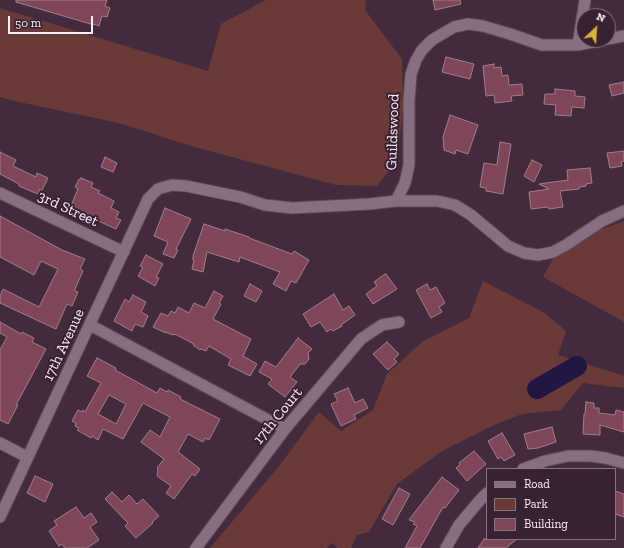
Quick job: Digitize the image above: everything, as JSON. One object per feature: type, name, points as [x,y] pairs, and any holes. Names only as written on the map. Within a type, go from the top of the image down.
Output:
[{"type":"street","name":"Guildswood","points":[[396,200],[405,183],[409,165],[409,101],[411,74],[416,60],[422,50],[432,40],[454,27],[468,24],[483,26],[542,45],[576,45]]},
{"type":"street","name":"17th Avenue","points":[[0,516],[148,199],[158,189],[172,185],[186,186],[240,197],[265,205],[292,208],[369,204],[396,200]]},
{"type":"street","name":"3rd Street","points":[[0,193],[124,252]]},
{"type":"street","points":[[396,200],[437,201],[455,205],[471,214],[508,246],[524,253],[538,255],[553,252],[602,221],[624,211]]},
{"type":"street","name":"17th Court","points":[[196,548],[286,429],[361,339],[382,325],[399,322]]},
{"type":"street","points":[[90,325],[286,429]]},
{"type":"street","points":[[0,443],[27,457]]},
{"type":"street","points":[[526,468],[545,461],[580,455],[598,457],[624,463]]},
{"type":"street","points":[[446,548],[468,513],[486,494]]},
{"type":"green space","points":[[266,0],[366,0],[365,10],[402,59],[403,109],[397,161],[377,186],[336,185],[191,146],[119,123],[0,97],[0,8],[208,71],[221,24]]},
{"type":"green space","points":[[624,221],[624,322],[543,277],[554,257],[594,232]]},
{"type":"green space","points":[[483,281],[545,313],[566,331],[558,355],[624,376],[624,388],[583,383],[561,410],[522,414],[492,426],[442,451],[397,484],[369,532],[357,535],[351,548],[338,548],[331,543],[327,548],[210,548],[279,466],[319,412],[341,431],[373,410],[387,374],[423,341],[469,318]]},
{"type":"building","points":[[16,0],[107,0],[105,6],[110,8],[107,17],[102,16],[99,26],[16,2]]},
{"type":"building","points":[[433,0],[460,0],[461,4],[435,10]]},
{"type":"building","points":[[446,57],[474,64],[470,79],[442,72]]},
{"type":"building","points":[[494,64],[494,68],[501,67],[502,76],[508,75],[509,85],[522,84],[523,95],[511,96],[512,101],[495,103],[494,95],[486,96],[483,66]]},
{"type":"building","points":[[624,82],[624,93],[612,96],[609,85]]},
{"type":"building","points":[[555,89],[575,91],[575,96],[585,97],[584,108],[572,107],[571,116],[555,115],[556,105],[544,104],[545,94],[555,94]]},
{"type":"building","points":[[450,115],[478,125],[468,154],[456,150],[455,154],[444,150],[443,137]]},
{"type":"building","points":[[500,142],[511,144],[503,194],[486,191],[486,188],[480,187],[484,163],[497,165]]},
{"type":"building","points":[[624,151],[624,161],[621,162],[622,166],[610,168],[607,153]]},
{"type":"building","points":[[0,152],[16,160],[13,166],[36,177],[37,173],[48,178],[42,190],[40,189],[38,194],[19,186],[19,184],[0,174]]},
{"type":"building","points":[[105,157],[117,163],[113,172],[101,167]]},
{"type":"building","points":[[532,160],[542,165],[534,182],[524,176]]},
{"type":"building","points":[[590,168],[592,183],[579,187],[579,189],[560,191],[563,207],[531,209],[529,192],[549,189],[539,184],[568,180],[567,170]]},
{"type":"building","points":[[81,178],[93,183],[91,187],[100,191],[98,193],[114,201],[111,208],[119,212],[116,218],[121,220],[116,229],[70,208],[78,189],[75,187]]},
{"type":"building","points":[[165,208],[191,219],[176,249],[178,250],[174,258],[163,254],[168,242],[154,236]]},
{"type":"building","points":[[0,216],[62,250],[85,259],[80,269],[83,271],[75,289],[75,291],[78,292],[72,306],[67,304],[56,329],[0,303],[0,296],[3,289],[39,307],[58,269],[41,261],[34,275],[0,257]]},
{"type":"building","points":[[204,224],[249,237],[292,254],[294,251],[309,260],[296,283],[291,281],[286,291],[273,284],[280,272],[240,257],[239,262],[207,252],[203,272],[192,269],[194,260],[193,256]]},
{"type":"building","points":[[146,255],[163,264],[156,277],[159,278],[155,286],[138,276],[143,267],[140,266]]},
{"type":"building","points":[[385,274],[397,289],[373,304],[366,294],[377,286],[374,282]]},
{"type":"building","points":[[250,284],[262,291],[256,302],[244,296]]},
{"type":"building","points":[[427,284],[430,290],[436,287],[445,303],[439,307],[442,312],[431,318],[416,290]]},
{"type":"building","points":[[214,291],[223,296],[219,303],[221,304],[213,319],[251,339],[243,356],[257,364],[250,376],[228,365],[231,359],[209,346],[206,351],[200,350],[193,345],[194,344],[175,334],[172,335],[153,327],[161,313],[168,316],[171,311],[175,313],[178,307],[189,313],[194,303],[205,308]]},
{"type":"building","points":[[334,294],[343,310],[349,306],[355,315],[341,325],[342,326],[333,331],[331,329],[327,332],[320,322],[311,327],[303,314]]},
{"type":"building","points":[[133,295],[146,302],[141,312],[148,316],[143,327],[135,324],[132,331],[114,321],[125,299],[129,302]]},
{"type":"building","points":[[0,322],[21,334],[22,332],[34,338],[32,342],[46,349],[16,405],[18,405],[8,424],[0,420],[0,350],[7,337],[0,333]]},
{"type":"building","points":[[298,338],[312,349],[308,353],[309,359],[305,364],[300,364],[290,377],[297,382],[285,397],[268,384],[272,379],[259,372],[265,361],[276,367]]},
{"type":"building","points":[[387,342],[399,354],[394,359],[397,362],[388,370],[373,354]]},
{"type":"building","points":[[97,358],[116,368],[115,370],[157,393],[160,388],[167,392],[168,390],[181,397],[180,399],[220,419],[209,440],[205,438],[203,442],[188,434],[178,452],[200,469],[195,476],[192,474],[174,499],[166,493],[171,486],[157,476],[157,468],[164,459],[141,442],[150,430],[160,437],[170,417],[143,403],[123,439],[103,429],[98,440],[92,436],[91,438],[77,430],[79,428],[75,426],[76,423],[72,421],[78,410],[82,412],[83,410],[85,412],[101,383],[87,376]],"holes":[[[109,395],[126,404],[116,424],[98,414]]]},
{"type":"building","points":[[348,388],[355,403],[363,399],[368,408],[354,415],[356,419],[341,426],[331,404],[338,401],[334,394]]},
{"type":"building","points":[[586,402],[594,403],[594,408],[599,408],[599,413],[615,415],[616,410],[624,412],[624,432],[600,425],[600,435],[583,434]]},
{"type":"building","points":[[552,427],[556,442],[538,448],[528,449],[524,434]]},
{"type":"building","points":[[502,433],[515,455],[504,461],[501,457],[498,459],[488,441]]},
{"type":"building","points":[[474,451],[486,464],[467,481],[456,468],[460,465],[459,463]]},
{"type":"building","points":[[35,476],[53,484],[45,502],[27,493]]},
{"type":"building","points":[[442,477],[459,490],[445,508],[443,507],[420,548],[405,548],[417,526],[413,524],[415,522],[409,520]]},
{"type":"building","points":[[399,488],[410,494],[393,525],[382,519]]},
{"type":"building","points":[[616,491],[624,494],[624,517],[616,514]]},
{"type":"building","points":[[112,492],[122,502],[129,495],[137,504],[143,499],[159,516],[136,538],[125,526],[128,523],[105,499]]},
{"type":"building","points":[[76,507],[84,518],[91,513],[97,522],[90,527],[99,540],[87,548],[65,548],[62,544],[59,546],[49,531],[57,525],[54,521]]},
{"type":"building","points":[[484,539],[516,540],[506,548],[478,548]]},
{"type":"waterway","points":[[537,389],[577,366]]}]
